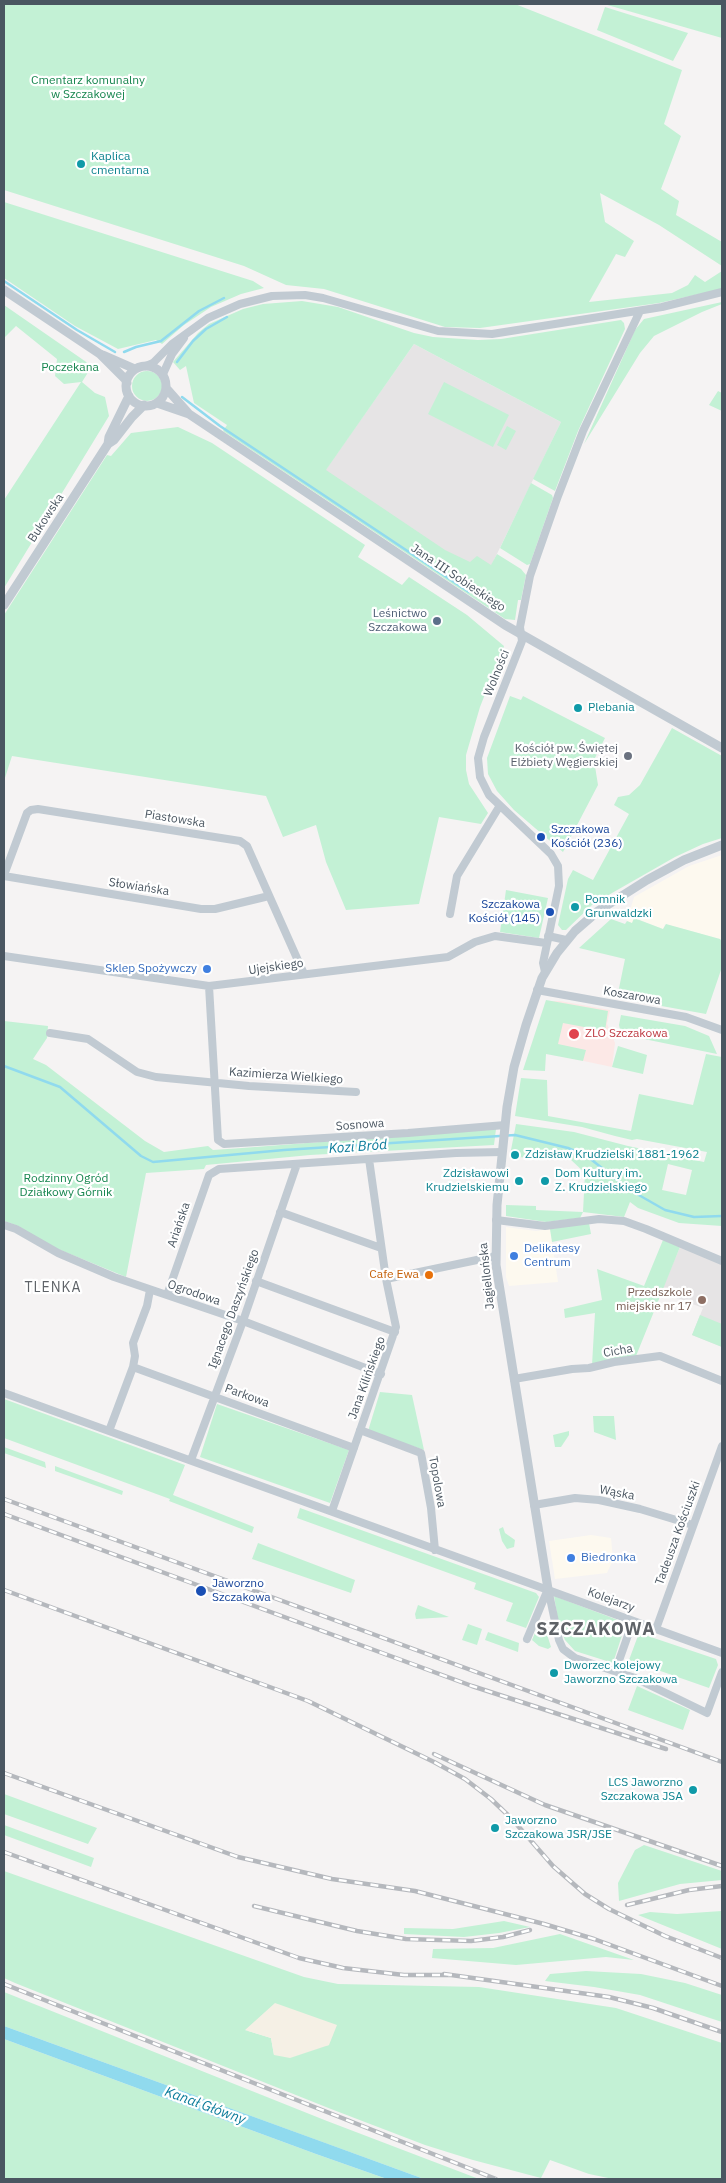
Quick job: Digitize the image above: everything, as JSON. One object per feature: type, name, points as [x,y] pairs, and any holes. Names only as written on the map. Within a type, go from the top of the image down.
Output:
[{"type":"street","points":[[4,290],[100,354],[136,369]]},
{"type":"street","points":[[127,383],[128,378],[136,369],[153,363],[172,344],[223,310],[272,296],[305,295],[322,298],[438,331],[492,334],[640,311],[722,292]]},
{"type":"street","name":"Wolności","points":[[546,972],[543,964],[559,886],[558,866],[551,854],[499,807],[489,795],[480,777],[478,758],[484,737],[522,641],[520,627],[530,576],[558,496],[583,430],[640,311]]},
{"type":"street","points":[[157,403],[165,394],[166,388],[163,374],[172,354],[188,333]]},
{"type":"street","points":[[100,354],[125,379],[129,396],[109,437],[108,444]]},
{"type":"street","points":[[146,366],[153,367],[163,374]]},
{"type":"street","points":[[166,388],[189,414]]},
{"type":"street","points":[[129,396],[138,404],[157,403],[189,414]]},
{"type":"street","points":[[108,444],[114,440],[144,405]]},
{"type":"street","name":"Jana III Sobieskiego","points":[[189,414],[521,635],[722,748]]},
{"type":"street","name":"Bukowska","points":[[4,605],[108,444]]},
{"type":"street","points":[[450,914],[457,876],[499,807]]},
{"type":"street","name":"Piastowska","points":[[4,875],[27,813],[30,810],[38,809],[240,841],[247,846],[304,974]]},
{"type":"street","name":"Jagiellońska","points":[[548,1589],[496,1256],[496,1220],[505,1126],[514,1068],[537,990],[566,940],[585,920],[614,900],[684,860],[722,845]]},
{"type":"street","name":"Słowiańska","points":[[4,875],[202,909],[215,909],[269,896]]},
{"type":"street","name":"Ujejskiego","points":[[4,956],[209,986],[448,957],[481,939],[495,936],[566,940]]},
{"type":"street","name":"Kazimierza Wielkiego","points":[[209,986],[218,1140]]},
{"type":"street","name":"Koszarowa","points":[[537,990],[686,1017],[722,1030]]},
{"type":"street","name":"Kazimierza Wielkiego","points":[[50,1032],[88,1039],[144,1075],[356,1092]]},
{"type":"street","name":"Sosnowa","points":[[218,1140],[224,1144],[287,1141],[505,1126]]},
{"type":"street","points":[[297,1164],[503,1151]]},
{"type":"street","name":"Jana Kilińskiego","points":[[332,1511],[396,1332],[381,1248],[369,1159]]},
{"type":"street","name":"Ariańska","points":[[166,1295],[209,1175],[219,1169],[297,1164]]},
{"type":"street","name":"Ignacego Daszyńskiego","points":[[191,1460],[243,1321],[297,1164]]},
{"type":"street","points":[[280,1212],[381,1248]]},
{"type":"street","points":[[496,1220],[545,1226],[599,1219],[624,1221],[722,1261]]},
{"type":"street","name":"Ogrodowa","points":[[4,1224],[63,1255],[114,1277],[243,1321],[381,1374]]},
{"type":"street","points":[[386,1279],[496,1256]]},
{"type":"street","points":[[256,1281],[396,1332]]},
{"type":"street","points":[[109,1431],[133,1366],[135,1356],[133,1343],[154,1291]]},
{"type":"street","name":"Cicha","points":[[514,1380],[572,1368],[589,1368],[614,1362],[660,1356],[722,1380]]},
{"type":"street","name":"Parkowa","points":[[133,1366],[354,1448]]},
{"type":"street","name":"Kolejarzy","points":[[4,1393],[722,1653]]},
{"type":"street","name":"Topolowa","points":[[360,1430],[421,1453],[436,1550]]},
{"type":"street","name":"Tadeusza Kościuszki","points":[[656,1629],[722,1446]]},
{"type":"street","name":"Wąska","points":[[534,1505],[575,1498],[599,1500],[640,1509],[693,1525]]},
{"type":"street","points":[[527,1639],[548,1589]]},
{"type":"street","points":[[548,1589],[556,1631],[563,1649],[575,1658],[635,1678],[707,1713],[722,1672]]},
{"type":"street","points":[[615,1672],[633,1621]]},
{"type":"shaded area","points":[[414,344],[561,422],[478,593],[315,485]]},
{"type":"shaded area","points":[[722,855],[722,942],[720,939],[665,924],[663,929],[635,918],[632,923],[627,921],[634,897],[689,866]]},
{"type":"shaded area","name":"ZLO Szczakowa","points":[[548,1001],[560,1001],[610,1010],[607,1024],[615,1043],[612,1067],[546,1053]]},
{"type":"shaded area","points":[[506,1227],[536,1231],[550,1229],[558,1282],[509,1286],[506,1277]]},
{"type":"shaded area","name":"Przedszkole miejskie nr 17","points":[[680,1247],[722,1263],[722,1347],[692,1335],[703,1308],[661,1292]]},
{"type":"shaded area","points":[[591,1535],[611,1538],[613,1560],[607,1573],[555,1579],[549,1541]]},
{"type":"green space","name":"Cmentarz komunalny w Szczakowej","points":[[4,4],[515,4],[682,70],[664,124],[681,136],[661,189],[679,201],[676,215],[722,242],[722,266],[659,225],[600,193],[605,222],[634,241],[625,257],[616,254],[589,302],[672,293],[688,285],[695,275],[705,282],[722,271],[722,289],[659,303],[480,328],[445,327],[324,289],[286,285],[244,266],[4,190]]},
{"type":"green space","points":[[604,4],[722,4],[722,38]]},
{"type":"green space","points":[[605,7],[688,33],[673,61],[597,30]]},
{"type":"green space","points":[[4,202],[253,281],[264,288],[241,294],[211,307],[184,325],[162,344],[156,340],[118,349],[75,326],[4,278]]},
{"type":"green space","points":[[302,301],[338,307],[414,333],[433,337],[478,340],[501,339],[621,320],[624,323],[625,329],[578,431],[555,491],[533,479],[561,422],[414,344],[326,470],[445,550],[470,562],[477,556],[491,565],[497,554],[521,569],[526,575],[521,600],[518,600],[515,620],[505,619],[223,431],[227,425],[194,403],[186,366],[180,370],[173,362],[198,333],[209,324],[243,309],[263,304]]},
{"type":"green space","points":[[722,302],[722,304],[654,336],[640,353],[584,444],[635,330],[644,319]]},
{"type":"green space","name":"Poczekana","points":[[4,305],[92,366],[82,382],[95,393],[105,397],[109,416],[4,588],[4,500],[81,382],[64,384],[55,376],[57,359],[16,326],[4,336]]},
{"type":"green space","points":[[147,371],[153,372],[161,380],[161,392],[153,400],[147,401],[141,400],[133,392],[132,386],[133,380],[141,372]]},
{"type":"green space","points":[[444,382],[509,415],[493,447],[428,414]]},
{"type":"green space","points":[[718,391],[722,393],[722,411],[709,405]]},
{"type":"green space","points":[[507,426],[516,431],[506,450],[497,445]]},
{"type":"green space","points":[[178,427],[212,443],[365,545],[358,557],[402,585],[409,577],[467,615],[504,646],[480,707],[466,755],[466,770],[469,784],[488,813],[481,824],[439,817],[419,904],[346,910],[326,862],[316,825],[283,837],[266,796],[12,756],[4,781],[4,615],[107,455],[111,456],[131,433]]},
{"type":"green space","points":[[531,483],[552,495],[553,498],[530,564],[527,565],[500,548]]},
{"type":"green space","points":[[510,696],[521,700],[523,696],[605,738],[594,760],[598,785],[563,852],[514,810],[497,791],[488,774],[487,758]]},
{"type":"green space","points":[[672,728],[722,756],[722,838],[703,844],[675,857],[612,893],[592,905],[566,930],[562,930],[558,925],[568,879],[573,870],[593,880],[629,814],[614,805],[618,797],[629,795],[640,785]]},
{"type":"green space","points":[[506,890],[548,898],[539,938],[500,932]]},
{"type":"green space","points":[[634,918],[663,929],[666,924],[720,939],[722,942],[722,967],[706,1014],[617,998],[625,959],[579,948],[611,919],[625,924],[627,921],[632,923]]},
{"type":"green space","points":[[546,1000],[608,1011],[605,1031],[563,1023],[558,1044],[586,1050],[583,1061],[546,1054],[545,1071],[523,1070]]},
{"type":"green space","points":[[621,1015],[685,1026],[709,1036],[717,1054],[644,1039],[626,1039],[621,1034],[619,1025]]},
{"type":"green space","name":"Rodzinny Ogród Działkowy Górnik","points":[[4,1021],[48,1026],[47,1038],[33,1059],[46,1065],[145,1141],[164,1152],[208,1146],[213,1150],[496,1129],[494,1145],[310,1155],[206,1165],[204,1169],[146,1173],[126,1277],[53,1247],[18,1226],[4,1221]]},
{"type":"green space","points":[[618,1046],[647,1055],[643,1074],[612,1067]]},
{"type":"green space","points":[[706,1054],[722,1057],[722,1226],[679,1223],[638,1208],[630,1202],[624,1217],[583,1212],[585,1173],[570,1159],[512,1157],[511,1150],[516,1124],[574,1132],[704,1162],[707,1152],[637,1139],[632,1140],[582,1127],[515,1116],[521,1078],[547,1080],[548,1116],[631,1131],[639,1094],[693,1105]],"holes":[[[668,1164],[692,1170],[686,1195],[662,1190]]]},
{"type":"green space","points":[[506,1205],[536,1206],[536,1210],[583,1212],[580,1218],[546,1222],[506,1216]]},
{"type":"green space","points":[[589,1223],[591,1234],[552,1242],[550,1229]]},
{"type":"green space","points":[[663,1240],[680,1247],[636,1356],[592,1365],[595,1313],[565,1318],[564,1309],[602,1300],[597,1269],[644,1286]]},
{"type":"green space","points":[[700,1315],[722,1324],[722,1347],[692,1335]]},
{"type":"green space","points":[[380,1392],[412,1395],[424,1450],[368,1431]]},
{"type":"green space","points":[[4,1399],[185,1465],[173,1495],[254,1527],[252,1533],[169,1501],[170,1499],[4,1438]]},
{"type":"green space","points":[[217,1404],[349,1450],[330,1503],[200,1457]]},
{"type":"green space","points":[[593,1416],[614,1416],[616,1440],[594,1432]]},
{"type":"green space","points":[[569,1431],[569,1435],[561,1447],[555,1447],[553,1435]]},
{"type":"green space","points":[[4,1447],[45,1462],[46,1468],[4,1453]]},
{"type":"green space","points":[[55,1466],[123,1491],[122,1495],[55,1471]]},
{"type":"green space","points":[[300,1508],[536,1593],[539,1597],[526,1628],[506,1621],[513,1603],[474,1589],[476,1583],[297,1518]]},
{"type":"green space","points":[[503,1527],[505,1533],[515,1540],[514,1547],[507,1549],[502,1541],[499,1529]]},
{"type":"green space","points":[[258,1543],[355,1580],[351,1593],[252,1559]]},
{"type":"green space","points":[[554,1596],[626,1623],[613,1663],[575,1651],[565,1640],[559,1626]]},
{"type":"green space","points":[[418,1605],[449,1617],[416,1619],[415,1614]]},
{"type":"green space","points":[[540,1621],[543,1622],[551,1647],[548,1649],[539,1646],[532,1640]]},
{"type":"green space","points":[[468,1624],[482,1629],[477,1645],[462,1640]]},
{"type":"green space","points":[[488,1632],[519,1643],[518,1652],[485,1640]]},
{"type":"green space","points":[[639,1633],[716,1659],[718,1665],[709,1688],[629,1660]]},
{"type":"green space","points":[[637,1686],[690,1710],[683,1730],[628,1710]]},
{"type":"green space","points":[[4,1794],[97,1828],[88,1844],[4,1814]]},
{"type":"green space","points":[[4,1825],[94,1858],[91,1867],[4,1835]]},
{"type":"green space","points":[[644,1845],[722,1871],[722,1880],[680,1884],[619,1901],[618,1883],[635,1850]]},
{"type":"green space","points":[[4,1871],[304,1977],[338,1984],[479,1987],[616,2008],[722,2043],[722,2179],[613,2179],[589,2174],[550,2160],[541,2178],[473,2160],[425,2145],[331,2109],[4,1978]],"holes":[[[245,2030],[329,2045],[274,2055],[271,2038]]]},
{"type":"green space","points":[[722,1911],[722,1949],[638,1915],[650,1912],[677,1914]]},
{"type":"green space","points":[[504,1921],[530,1927],[464,1937],[404,1934],[404,1928],[453,1929]]},
{"type":"green space","points":[[560,1934],[634,1960],[606,1957],[516,1965],[432,1958],[433,1949],[493,1948]]},
{"type":"green space","points":[[586,1971],[641,1974],[685,1983],[722,1995],[722,2022],[640,1995],[545,1981],[550,1974]]},
{"type":"green space","points":[[4,1992],[327,2121],[479,2179],[424,2179],[4,2026]]},
{"type":"green space","points":[[4,2039],[316,2154],[387,2179],[4,2179]]},
{"type":"sand","points":[[275,2003],[337,2025],[329,2045],[290,2058],[274,2055],[271,2038],[245,2030]]},
{"type":"water","name":"Kanał Główny","points":[[4,2026],[424,2179],[387,2179],[316,2154],[4,2039]]},
{"type":"waterway","points":[[4,281],[77,330],[115,352]]},
{"type":"waterway","points":[[124,352],[161,341],[199,311],[224,298]]},
{"type":"waterway","points":[[177,362],[193,341],[206,329],[227,317]]},
{"type":"waterway","points":[[182,397],[220,426],[469,592]]},
{"type":"waterway","name":"Kozi Bród","points":[[4,1066],[60,1087],[141,1156],[153,1162],[284,1150],[515,1135],[568,1148],[588,1157],[630,1190],[665,1210],[694,1217],[722,1216]]},
{"type":"railway","points":[[4,1499],[722,1762]]},
{"type":"railway","points":[[4,1514],[472,1686],[666,1749]]},
{"type":"railway","points":[[4,1590],[308,1701],[434,1762],[465,1779],[491,1799],[512,1819],[553,1866],[585,1894],[609,1909],[665,1936],[722,1958]]},
{"type":"railway","points":[[434,1754],[545,1805],[722,1866]]},
{"type":"railway","points":[[4,1773],[238,1857],[332,1879],[415,1891],[544,1924],[594,1939],[722,1986]]},
{"type":"railway","points":[[4,1852],[299,1958],[343,1968],[404,1975],[450,1975]]},
{"type":"railway","points":[[627,1905],[689,1890],[722,1886]]},
{"type":"railway","points":[[254,1906],[357,1931],[406,1939],[471,1941],[503,1937],[530,1930]]},
{"type":"railway","points":[[444,1974],[609,1997],[653,2008],[722,2032]]},
{"type":"railway","points":[[4,1984],[496,2179]]},
{"type":"place","name":"Kaplica cmentarna","points":[[81,164]]},
{"type":"place","name":"Leśnictwo Szczakowa","points":[[437,621]]},
{"type":"place","name":"Plebania","points":[[578,708]]},
{"type":"place","name":"Kościół pw. Świętej Elżbiety Węgierskiej","points":[[628,756]]},
{"type":"place","name":"Szczakowa Kościół (236)","points":[[541,837]]},
{"type":"place","name":"Pomnik Grunwaldzki","points":[[575,907]]},
{"type":"place","name":"Szczakowa Kościół (145)","points":[[550,912]]},
{"type":"place","name":"Sklep Spożywczy","points":[[207,969]]},
{"type":"place","name":"ZLO Szczakowa","points":[[574,1034]]},
{"type":"place","name":"Zdzisław Krudzielski 1881-1962","points":[[515,1155]]},
{"type":"place","name":"Zdzisławowi Krudzielskiemu","points":[[519,1181]]},
{"type":"place","name":"Dom Kultury im. Z. Krudzielskiego","points":[[545,1181]]},
{"type":"place","name":"Delikatesy Centrum","points":[[514,1256]]},
{"type":"place","name":"Cafe Ewa","points":[[429,1275]]},
{"type":"place","name":"Przedszkole miejskie nr 17","points":[[702,1300]]},
{"type":"place","name":"Biedronka","points":[[571,1558]]},
{"type":"place","name":"Jaworzno Szczakowa","points":[[201,1591]]},
{"type":"place","name":"Dworzec kolejowy Jaworzno Szczakowa","points":[[554,1673]]},
{"type":"place","name":"LCS Jaworzno Szczakowa JSA","points":[[693,1790]]},
{"type":"place","name":"Jaworzno Szczakowa JSR/JSE","points":[[495,1828]]},
{"type":"district","name":"TLENKA","points":[[53,1288]]},
{"type":"district","name":"SZCZAKOWA","points":[[596,1630]]}]
